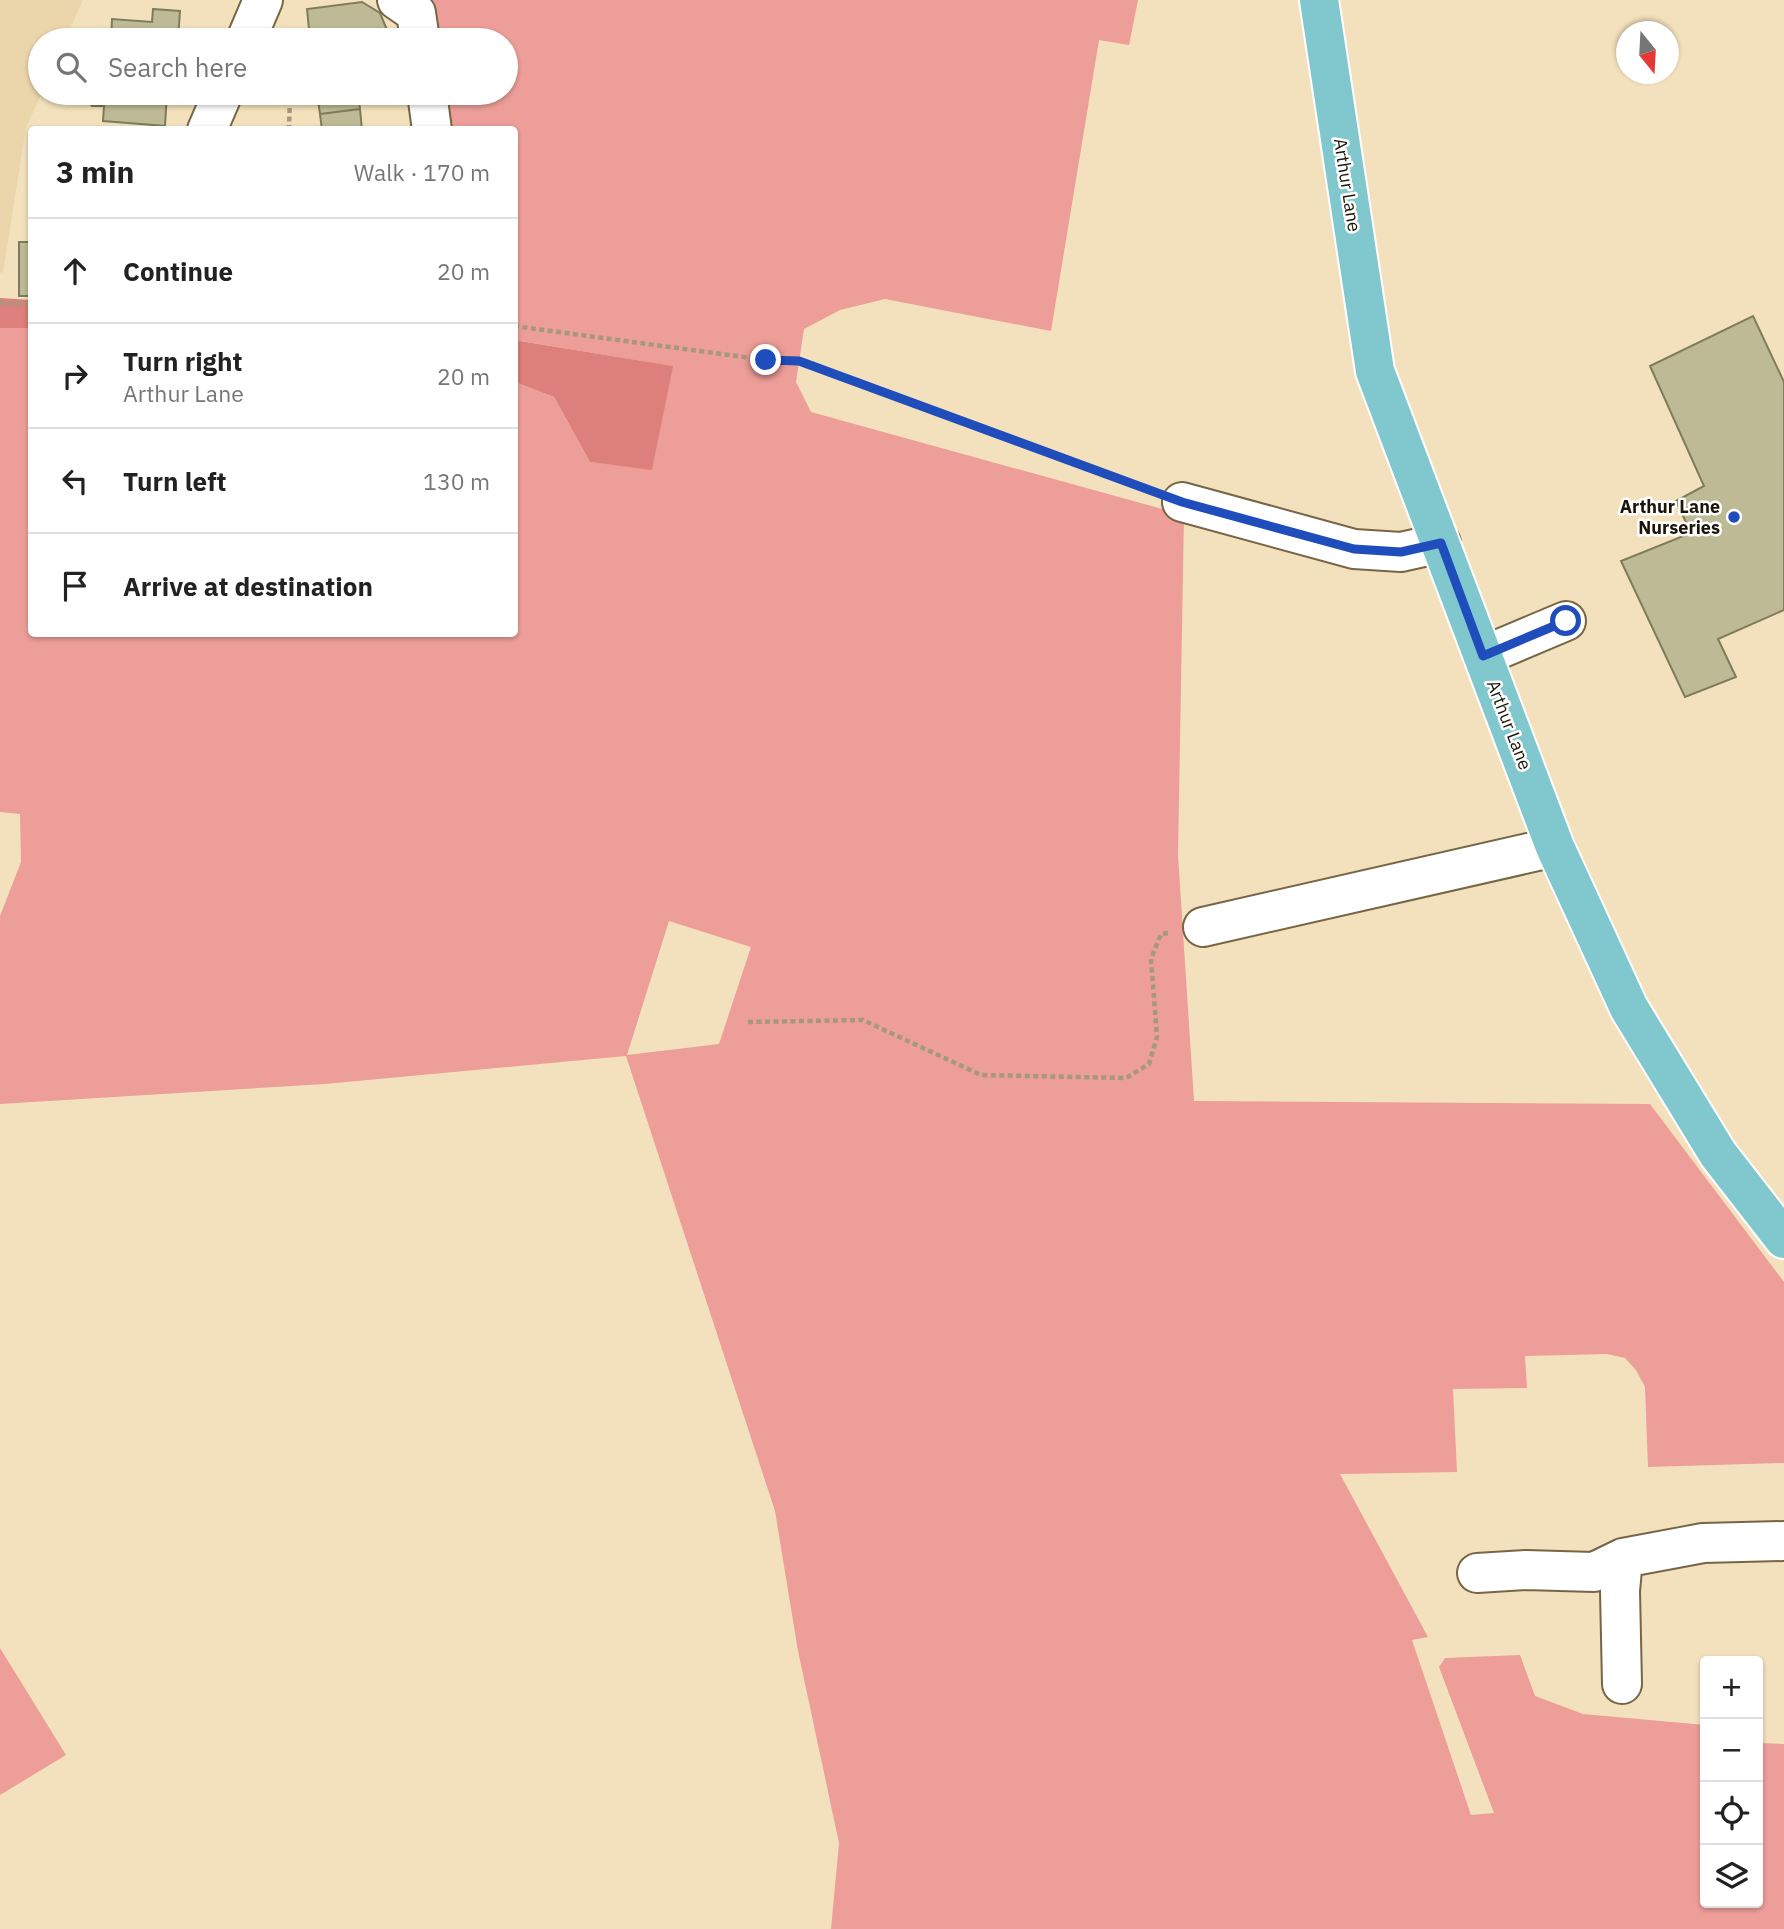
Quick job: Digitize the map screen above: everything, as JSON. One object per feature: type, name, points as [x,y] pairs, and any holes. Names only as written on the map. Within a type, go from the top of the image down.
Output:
[{"type":"main road","name":"Arthur Lane","points":[[1319,0],[1375,371],[1555,847],[1629,1008],[1718,1154],[1784,1239]]},
{"type":"street","points":[[251,28],[263,0]]},
{"type":"street","points":[[397,0],[416,13],[418,28]]},
{"type":"street","points":[[209,126],[218,105]]},
{"type":"street","points":[[429,105],[431,126]]},
{"type":"street","points":[[1182,502],[1354,549],[1401,552],[1441,543]]},
{"type":"street","points":[[1483,656],[1566,621]]},
{"type":"street","points":[[1203,927],[1555,847]]},
{"type":"street","points":[[1477,1573],[1526,1570],[1594,1572],[1623,1558],[1703,1543],[1784,1541]]},
{"type":"street","points":[[1622,1684],[1620,1591],[1623,1558]]},
{"type":"path","points":[[289,126],[290,105]]},
{"type":"path","points":[[0,303],[28,304]]},
{"type":"path","points":[[518,327],[766,360],[799,361],[1182,502]]},
{"type":"path","points":[[748,1022],[863,1020],[981,1075],[1126,1078],[1149,1064],[1157,1037],[1152,959],[1161,934],[1203,927]]},
{"type":"shaded area","points":[[0,0],[83,0],[70,28],[28,28],[28,105],[36,105],[26,127],[3,273],[0,272]]},
{"type":"shaded area","points":[[433,0],[1138,0],[1129,45],[1099,40],[1051,331],[885,299],[840,310],[804,329],[796,382],[811,412],[1184,515],[1178,855],[1194,1101],[1650,1104],[1784,1282],[1784,1463],[1648,1467],[1645,1387],[1636,1370],[1625,1358],[1607,1354],[1525,1356],[1527,1388],[1453,1389],[1457,1472],[1340,1474],[1428,1637],[1412,1640],[1471,1815],[1494,1813],[1439,1667],[1445,1658],[1520,1655],[1535,1696],[1583,1714],[1700,1725],[1700,1908],[1763,1908],[1763,1743],[1784,1744],[1784,1929],[831,1929],[839,1843],[798,1651],[775,1511],[626,1056],[325,1084],[0,1104],[0,916],[21,862],[20,814],[0,812],[0,328],[28,328],[28,637],[518,637],[518,383],[554,397],[590,462],[652,469],[672,366],[518,340],[518,126],[449,126],[446,105],[518,105],[518,28],[436,28]],"holes":[[[669,921],[751,947],[719,1044],[627,1055]]]},
{"type":"shaded area","points":[[0,298],[28,300],[28,328],[0,328]]},
{"type":"shaded area","points":[[518,341],[673,366],[652,470],[590,462],[554,397],[518,383]]},
{"type":"shaded area","points":[[0,1648],[66,1755],[0,1795]]},
{"type":"building","points":[[362,2],[380,13],[386,28],[309,28],[307,9]]},
{"type":"building","points":[[153,9],[180,11],[179,28],[112,28],[112,19],[152,22]]},
{"type":"building","points":[[166,105],[165,126],[103,121],[104,106],[92,106]]},
{"type":"building","points":[[319,105],[360,105],[360,109],[320,114]]},
{"type":"building","points":[[360,109],[362,126],[322,126],[320,114]]},
{"type":"building","points":[[19,242],[28,242],[28,296],[19,296]]},
{"type":"building","name":"Arthur Lane Nurseries","points":[[1753,316],[1784,382],[1784,610],[1718,639],[1736,677],[1685,697],[1621,561],[1691,533],[1676,501],[1704,486],[1650,366]]},
{"type":"place","name":"Arthur Lane Nurseries","points":[[1734,517]]},
{"type":"route","points":[[766,360],[799,361],[1182,502],[1354,549],[1401,552],[1441,543],[1483,656],[1566,621]]}]
